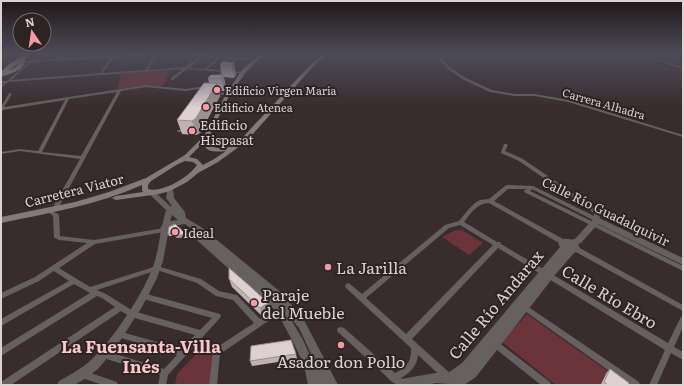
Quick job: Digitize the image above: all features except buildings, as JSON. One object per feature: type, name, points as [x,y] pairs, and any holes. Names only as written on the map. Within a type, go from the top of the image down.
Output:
[{"type":"main road","points":[[195,172],[207,167],[254,129],[304,72]]},
{"type":"main road","points":[[170,189],[200,167],[197,161],[197,151],[206,137],[228,94],[243,73]]},
{"type":"main road","points":[[206,137],[207,147],[214,150],[226,149],[235,145]]},
{"type":"main road","name":"Carretera Viator","points":[[1,220],[54,211],[121,192],[151,178],[176,163],[195,149],[206,137]]},
{"type":"main road","points":[[176,163],[185,160],[197,161],[214,159],[227,152]]},
{"type":"main road","points":[[151,178],[144,187],[145,190],[151,193]]},
{"type":"main road","name":"Carretera Viator","points":[[1,224],[130,195],[170,189]]},
{"type":"street","points":[[3,75],[116,72]]},
{"type":"street","points":[[172,80],[183,72]]},
{"type":"street","points":[[213,82],[221,72]]},
{"type":"street","points":[[233,72],[243,73]]},
{"type":"street","name":"Carrera Alhadra","points":[[455,72],[465,79],[491,91],[535,95],[569,101],[683,136]]},
{"type":"street","points":[[1,82],[3,75]]},
{"type":"street","points":[[1,87],[3,75]]},
{"type":"street","points":[[1,109],[150,85],[186,90],[209,87],[204,93],[198,93]]},
{"type":"street","points":[[120,90],[54,211],[56,215],[57,237],[94,242],[164,229],[171,224],[182,220]]},
{"type":"street","points":[[210,93],[228,94]]},
{"type":"street","points":[[1,109],[10,94]]},
{"type":"street","points":[[40,152],[68,98]]},
{"type":"street","points":[[178,131],[181,131],[187,121]]},
{"type":"street","points":[[506,146],[502,152],[521,160],[597,212],[595,222]]},
{"type":"street","points":[[1,153],[20,150],[83,158]]},
{"type":"street","name":"Calle Río Guadalquivir","points":[[487,200],[507,187],[531,187],[526,191],[683,262]]},
{"type":"street","points":[[170,189],[170,198],[182,214],[182,220]]},
{"type":"street","points":[[151,193],[239,267],[302,325],[332,385]]},
{"type":"street","points":[[362,298],[447,226],[462,223],[477,203],[487,200],[569,247],[683,308]]},
{"type":"street","points":[[63,385],[94,364],[118,334],[143,296],[157,268],[164,229],[170,208]]},
{"type":"street","name":"Calle Río Guadalquivir","points":[[595,222],[683,269]]},
{"type":"street","name":"Calle Río Andarax","points":[[454,383],[466,366],[569,247],[578,241],[595,222]]},
{"type":"street","name":"Calle Río Ebro","points":[[462,223],[683,356]]},
{"type":"street","points":[[1,296],[37,279],[94,242]]},
{"type":"street","points":[[407,338],[498,244]]},
{"type":"street","points":[[55,268],[89,290],[104,296],[131,314],[202,334]]},
{"type":"street","points":[[89,290],[157,268],[199,282],[218,294],[235,297],[259,323]]},
{"type":"street","name":"Calle Río Andarax","points":[[400,383],[435,378],[454,383],[472,373],[524,306],[546,274]]},
{"type":"street","points":[[1,323],[74,281]]},
{"type":"street","points":[[348,286],[407,338],[454,383]]},
{"type":"street","points":[[1,352],[96,293]]},
{"type":"street","points":[[143,296],[218,316],[165,373],[162,385]]},
{"type":"street","points":[[524,306],[636,385]]},
{"type":"street","points":[[4,385],[121,307]]},
{"type":"street","points":[[213,385],[217,352],[284,307]]},
{"type":"street","points":[[284,307],[309,365],[314,385]]},
{"type":"street","points":[[653,385],[683,319]]},
{"type":"street","points":[[341,330],[400,383],[406,371],[413,362],[416,354],[414,346]]},
{"type":"street","points":[[118,334],[184,353]]},
{"type":"street","points":[[495,344],[547,385]]},
{"type":"street","points":[[315,352],[321,385]]},
{"type":"street","points":[[102,354],[165,373]]},
{"type":"street","points":[[81,374],[114,385]]},
{"type":"shaded area","points":[[169,72],[167,74],[171,74],[165,79],[169,80],[160,86],[147,85],[118,89],[120,74]]},
{"type":"shaded area","points":[[456,230],[462,230],[483,243],[469,255],[442,237]]},
{"type":"shaded area","points":[[527,314],[627,385],[556,385],[502,342]]},
{"type":"shaded area","points":[[203,347],[215,348],[211,385],[175,385],[177,374]]},
{"type":"place","name":"Edificio Virgen María","points":[[217,90]]},
{"type":"place","name":"Edificio Atenea","points":[[206,107]]},
{"type":"place","name":"Edificio Hispasat","points":[[192,131]]},
{"type":"place","name":"Ideal","points":[[175,232]]},
{"type":"place","name":"La Jarilla","points":[[328,267]]},
{"type":"place","name":"Paraje del Mueble","points":[[254,303]]},
{"type":"place","name":"Asador don Pollo","points":[[341,345]]},
{"type":"district","name":"La Fuensanta-Villa Inés","points":[[141,355]]}]
